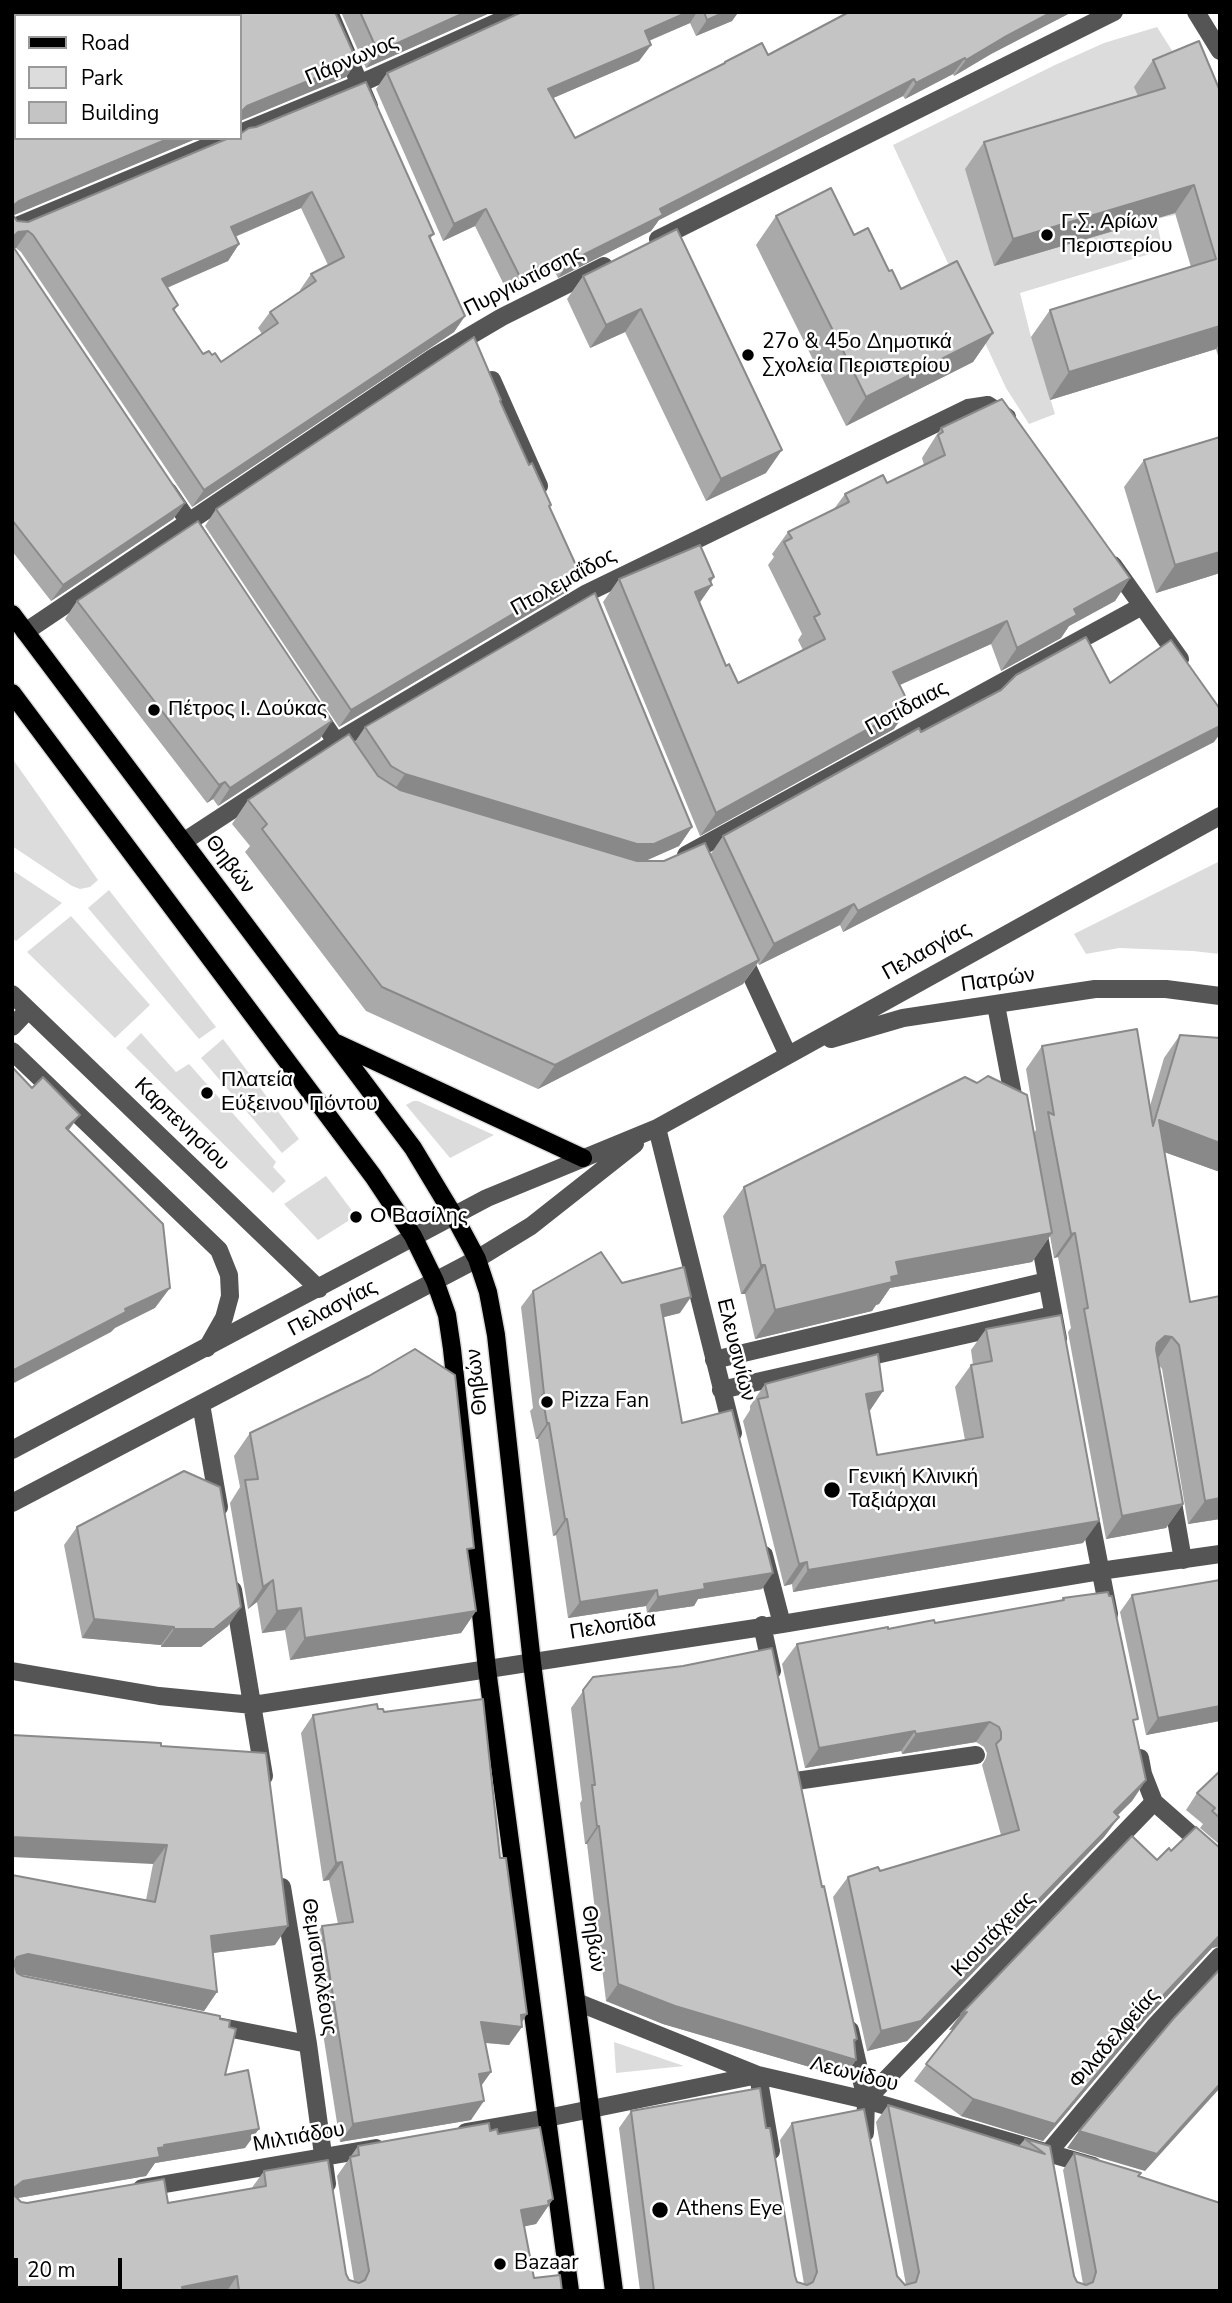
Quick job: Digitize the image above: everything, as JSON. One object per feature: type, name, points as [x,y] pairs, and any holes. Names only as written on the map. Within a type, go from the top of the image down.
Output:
[{"type":"main road","name":"Θηβών","points":[[12,614],[413,1148],[477,1259],[488,1292],[496,1335],[532,1663],[614,2291]]},
{"type":"main road","name":"Θηβών","points":[[12,693],[373,1176],[413,1236],[435,1280],[447,1315],[452,1349],[487,1669],[570,2291]]},
{"type":"main road","points":[[332,1041],[583,1158]]},
{"type":"street","points":[[329,12],[376,121]]},
{"type":"street","name":"Πάρνωνος","points":[[242,132],[359,84],[520,12]]},
{"type":"street","points":[[639,248],[1115,12]]},
{"type":"street","points":[[1196,12],[1220,51]]},
{"type":"street","points":[[12,228],[223,140]]},
{"type":"street","name":"Πυργιωτίσσης","points":[[25,632],[474,340],[614,261]]},
{"type":"street","points":[[474,340],[548,506]]},
{"type":"street","name":"Πτολεμαΐδος","points":[[183,842],[336,742],[587,593],[926,427],[968,408],[988,405],[1004,414],[1021,432]]},
{"type":"street","points":[[158,477],[212,557]]},
{"type":"street","points":[[1104,551],[1189,670]]},
{"type":"street","name":"Ποτίδαιας","points":[[668,863],[1142,606]]},
{"type":"street","points":[[305,696],[356,772]]},
{"type":"street","name":"Πελασγίας","points":[[12,1450],[488,1198],[657,1128],[1220,816]]},
{"type":"street","points":[[735,940],[788,1055]]},
{"type":"street","name":"Πατρών","points":[[788,1055],[903,1018],[1095,989],[1167,989],[1220,996]]},
{"type":"street","name":"Καρπενησίου","points":[[12,994],[319,1289]]},
{"type":"street","points":[[996,1005],[1018,1123]]},
{"type":"street","points":[[12,1027],[28,1010]]},
{"type":"street","points":[[12,1051],[219,1250],[229,1275],[230,1296],[224,1318],[207,1348]]},
{"type":"street","name":"Πελασγίας","points":[[12,1503],[477,1259],[531,1226],[657,1128]]},
{"type":"street","name":"Ελευσινίων","points":[[657,1128],[738,1455]]},
{"type":"street","points":[[1033,1202],[1061,1356]]},
{"type":"street","points":[[714,1360],[1047,1281]]},
{"type":"street","points":[[721,1390],[1054,1315]]},
{"type":"street","points":[[201,1404],[222,1527]]},
{"type":"street","points":[[1169,1479],[1183,1560]]},
{"type":"street","points":[[1085,1490],[1112,1625]]},
{"type":"street","points":[[758,1533],[782,1624]]},
{"type":"street","name":"Πελοπίδα","points":[[12,1671],[159,1696],[253,1705],[1220,1554]]},
{"type":"street","points":[[229,1568],[266,1786]]},
{"type":"street","points":[[762,1625],[777,1690]]},
{"type":"street","points":[[1138,1747],[1143,1774],[1154,1802],[1220,1860]]},
{"type":"street","points":[[796,1781],[976,1755]]},
{"type":"street","name":"Κιουτάχειας","points":[[866,2100],[1154,1802]]},
{"type":"street","name":"Θεμιστοκλέους","points":[[279,1868],[308,2044],[329,2197]]},
{"type":"street","name":"Φιλαδελφείας","points":[[1048,2153],[1154,2027],[1220,1956]]},
{"type":"street","name":"Λεωνίδου","points":[[578,2002],[758,2075],[866,2100],[1114,2173]]},
{"type":"street","points":[[845,2007],[866,2100],[864,2126],[869,2151]]},
{"type":"street","points":[[200,2022],[308,2044]]},
{"type":"street","points":[[454,2134],[758,2075],[774,2169]]},
{"type":"street","name":"Μιλτιάδου","points":[[120,2192],[388,2146]]},
{"type":"street","points":[[1048,2153],[1052,2178]]},
{"type":"green space","name":"Γ.Σ. Αρίων Περιστερίου","points":[[1157,27],[1173,52],[1175,215],[1156,219],[1163,250],[1020,293],[1055,414],[1029,424],[1006,388],[893,145],[1104,43]]},
{"type":"green space","points":[[12,758],[98,880],[90,887],[80,889],[72,886],[12,846]]},
{"type":"green space","points":[[1220,861],[1220,954],[1119,948],[1086,954],[1074,934]]},
{"type":"green space","points":[[12,870],[62,903],[16,941],[12,938]]},
{"type":"green space","points":[[109,890],[216,1027],[199,1039],[88,908]]},
{"type":"green space","points":[[71,916],[150,1005],[115,1038],[27,952]]},
{"type":"green space","points":[[141,1033],[176,1072],[189,1064],[276,1162],[273,1167],[286,1181],[273,1193],[126,1048]]},
{"type":"green space","points":[[223,1039],[299,1139],[282,1153],[201,1058]]},
{"type":"green space","points":[[413,1101],[494,1135],[450,1158],[406,1105]]},
{"type":"green space","points":[[326,1176],[356,1216],[318,1240],[284,1204]]},
{"type":"green space","points":[[614,2042],[684,2066],[616,2073]]},
{"type":"building","points":[[12,12],[335,12],[357,61],[247,106],[242,111],[242,14],[14,14],[14,140],[165,140],[19,201],[14,205],[13,215],[17,221],[28,222],[224,140],[242,140],[242,133],[249,128],[366,82],[434,234],[429,236],[465,316],[204,490],[33,235],[28,231],[18,232],[13,237],[14,248],[185,503],[63,585],[12,520]],"holes":[[[312,192],[344,257],[311,274],[316,281],[270,312],[278,323],[221,362],[215,353],[212,355],[209,351],[203,354],[173,309],[178,305],[162,279],[239,244],[231,227]]]},
{"type":"building","points":[[360,12],[466,12],[378,52]]},
{"type":"building","points":[[522,12],[688,12],[645,31],[651,45],[548,89],[575,138],[762,43],[768,55],[849,12],[1052,12],[966,60],[965,58],[916,83],[914,79],[660,209],[663,215],[569,262],[565,254],[520,277],[486,209],[454,224],[387,73]]},
{"type":"building","points":[[704,12],[725,12],[707,20]]},
{"type":"building","points":[[1199,41],[1220,91],[1220,326],[1069,372],[1050,310],[1216,259],[1194,185],[1013,239],[984,142],[1165,88],[1153,60]]},
{"type":"building","points":[[831,188],[854,235],[868,228],[901,289],[957,261],[993,333],[866,397],[776,216]]},
{"type":"building","points":[[677,229],[782,450],[721,479],[641,309],[606,325],[583,276]]},
{"type":"building","points":[[474,337],[500,401],[529,465],[532,463],[580,574],[351,710],[216,509]]},
{"type":"building","points":[[1002,399],[1130,578],[1074,609],[1077,615],[1017,648],[1007,621],[893,672],[910,706],[716,813],[619,579],[700,545],[714,577],[709,579],[712,585],[695,592],[726,666],[729,664],[738,683],[825,639],[814,617],[820,614],[784,542],[792,538],[788,532],[849,502],[845,494],[883,475],[887,483],[945,455],[938,435],[943,432],[941,428]]},
{"type":"building","points":[[1220,437],[1220,552],[1175,565],[1144,460]]},
{"type":"building","points":[[198,521],[332,721],[230,788],[225,782],[219,785],[77,601]]},
{"type":"building","points":[[595,593],[692,827],[654,844],[637,844],[405,774],[391,766],[365,727]]},
{"type":"building","points":[[1086,637],[1110,683],[1171,640],[1220,709],[1220,726],[858,911],[854,904],[774,944],[723,836],[919,728],[921,732],[1001,690],[1016,675]]},
{"type":"building","points":[[349,734],[378,776],[400,790],[637,861],[664,861],[705,843],[759,960],[555,1065],[382,987],[262,829],[267,824],[248,800]]},
{"type":"building","points":[[1137,1029],[1153,1126],[1180,1035],[1220,1038],[1220,1143],[1159,1120],[1190,1302],[1220,1296],[1220,1498],[1205,1501],[1179,1345],[1172,1337],[1165,1336],[1157,1343],[1156,1349],[1183,1504],[1122,1516],[1084,1309],[1088,1308],[1075,1233],[1071,1234],[1048,1112],[1054,1115],[1042,1046]]},
{"type":"building","points":[[12,1067],[32,1088],[43,1077],[80,1115],[66,1128],[163,1224],[170,1288],[125,1309],[126,1312],[12,1371]]},
{"type":"building","points":[[988,1076],[1027,1095],[1052,1233],[896,1262],[899,1275],[891,1277],[892,1282],[775,1310],[765,1265],[761,1265],[744,1187],[965,1077],[977,1083]]},
{"type":"building","points":[[601,1252],[622,1283],[684,1267],[691,1297],[661,1305],[682,1423],[732,1410],[773,1573],[704,1584],[705,1589],[658,1597],[657,1590],[580,1602],[567,1519],[542,1395],[533,1291]]},
{"type":"building","points":[[1061,1315],[1099,1521],[808,1570],[807,1562],[799,1564],[758,1399],[768,1397],[765,1384],[878,1354],[883,1391],[866,1394],[877,1455],[983,1437],[971,1365],[992,1361],[986,1329]]},
{"type":"building","points":[[415,1349],[455,1375],[474,1548],[467,1549],[476,1611],[305,1638],[301,1608],[277,1611],[273,1580],[263,1587],[245,1480],[258,1479],[250,1433],[369,1376]]},
{"type":"building","points":[[184,1471],[220,1487],[241,1607],[214,1629],[174,1629],[94,1619],[77,1527]]},
{"type":"building","points":[[1220,1580],[1220,1706],[1158,1718],[1132,1595]]},
{"type":"building","points":[[1108,1592],[1109,1596],[1112,1596],[1138,1719],[1133,1720],[1146,1780],[1114,1812],[1119,1817],[921,2021],[881,2031],[848,1877],[878,1867],[880,1871],[1019,1830],[996,1744],[1001,1739],[1001,1732],[999,1727],[990,1722],[916,1734],[915,1731],[819,1748],[797,1644]]},
{"type":"building","points":[[772,1648],[857,2039],[854,2040],[856,2060],[675,2006],[618,1984],[592,1785],[595,1785],[583,1690],[593,1677],[683,1666]]},
{"type":"building","points":[[483,1699],[500,1858],[506,1858],[527,2014],[521,2015],[522,2027],[481,2022],[491,2072],[479,2074],[484,2101],[353,2124],[322,1926],[353,1922],[342,1862],[336,1863],[313,1715],[377,1704],[378,1709],[383,1709],[384,1712]]},
{"type":"building","points":[[12,1735],[161,1743],[161,1746],[266,1753],[288,1926],[211,1936],[217,1992],[28,1954],[17,1957],[14,1963],[17,1973],[23,1976],[220,2016],[220,2019],[230,2021],[229,2027],[236,2029],[225,2075],[248,2070],[259,2129],[164,2145],[165,2147],[158,2148],[160,2157],[23,2181],[15,2187],[14,2195],[21,2202],[27,2203],[164,2179],[168,2203],[266,2186],[264,2171],[328,2160],[346,2274],[349,2280],[359,2283],[365,2280],[369,2271],[350,2157],[359,2155],[358,2146],[489,2123],[490,2131],[497,2129],[498,2134],[540,2127],[553,2199],[548,2201],[549,2205],[521,2210],[534,2278],[560,2275],[562,2291],[239,2291],[237,2276],[182,2287],[183,2291],[12,2291],[12,1875],[155,1902],[167,1845],[12,1837]]},
{"type":"building","points":[[1220,1771],[1220,1818],[1212,1811],[1215,1808],[1197,1793]]},
{"type":"building","points":[[1196,1827],[1220,1848],[1220,1935],[1157,2002],[1055,2124],[973,2099],[926,2064],[967,2012],[961,2014],[1132,1836],[1157,1860],[1169,1848],[1171,1851]]},
{"type":"building","points":[[1220,1969],[1220,2084],[1157,2154],[1079,2131],[1174,2018]]},
{"type":"building","points":[[760,2088],[766,2128],[770,2128],[797,2282],[807,2285],[813,2282],[817,2272],[792,2123],[864,2109],[897,2276],[905,2285],[916,2282],[919,2272],[888,2105],[1045,2154],[1025,2139],[1050,2146],[1074,2276],[1077,2282],[1086,2285],[1093,2282],[1096,2272],[1074,2153],[1141,2173],[1138,2176],[1220,2203],[1220,2291],[654,2291],[631,2111]]},
{"type":"place","name":"Γ.Σ. Αρίων Περιστερίου","points":[[1047,235]]},
{"type":"place","name":"27ο & 45ο Δημοτικά Σχολεία Περιστερίου","points":[[748,355]]},
{"type":"place","name":"Πέτρος Ι. Δούκας","points":[[154,710]]},
{"type":"place","name":"Πλατεία Εύξεινου Πόντου","points":[[207,1093]]},
{"type":"place","name":"Ο Βασίλης","points":[[356,1217]]},
{"type":"place","name":"Pizza Fan","points":[[547,1402]]},
{"type":"place","name":"Γενική Κλινική Ταξιάρχαι","points":[[832,1490]]},
{"type":"place","name":"Athens Eye","points":[[660,2210]]},
{"type":"place","name":"Bazaar","points":[[500,2264]]}]
